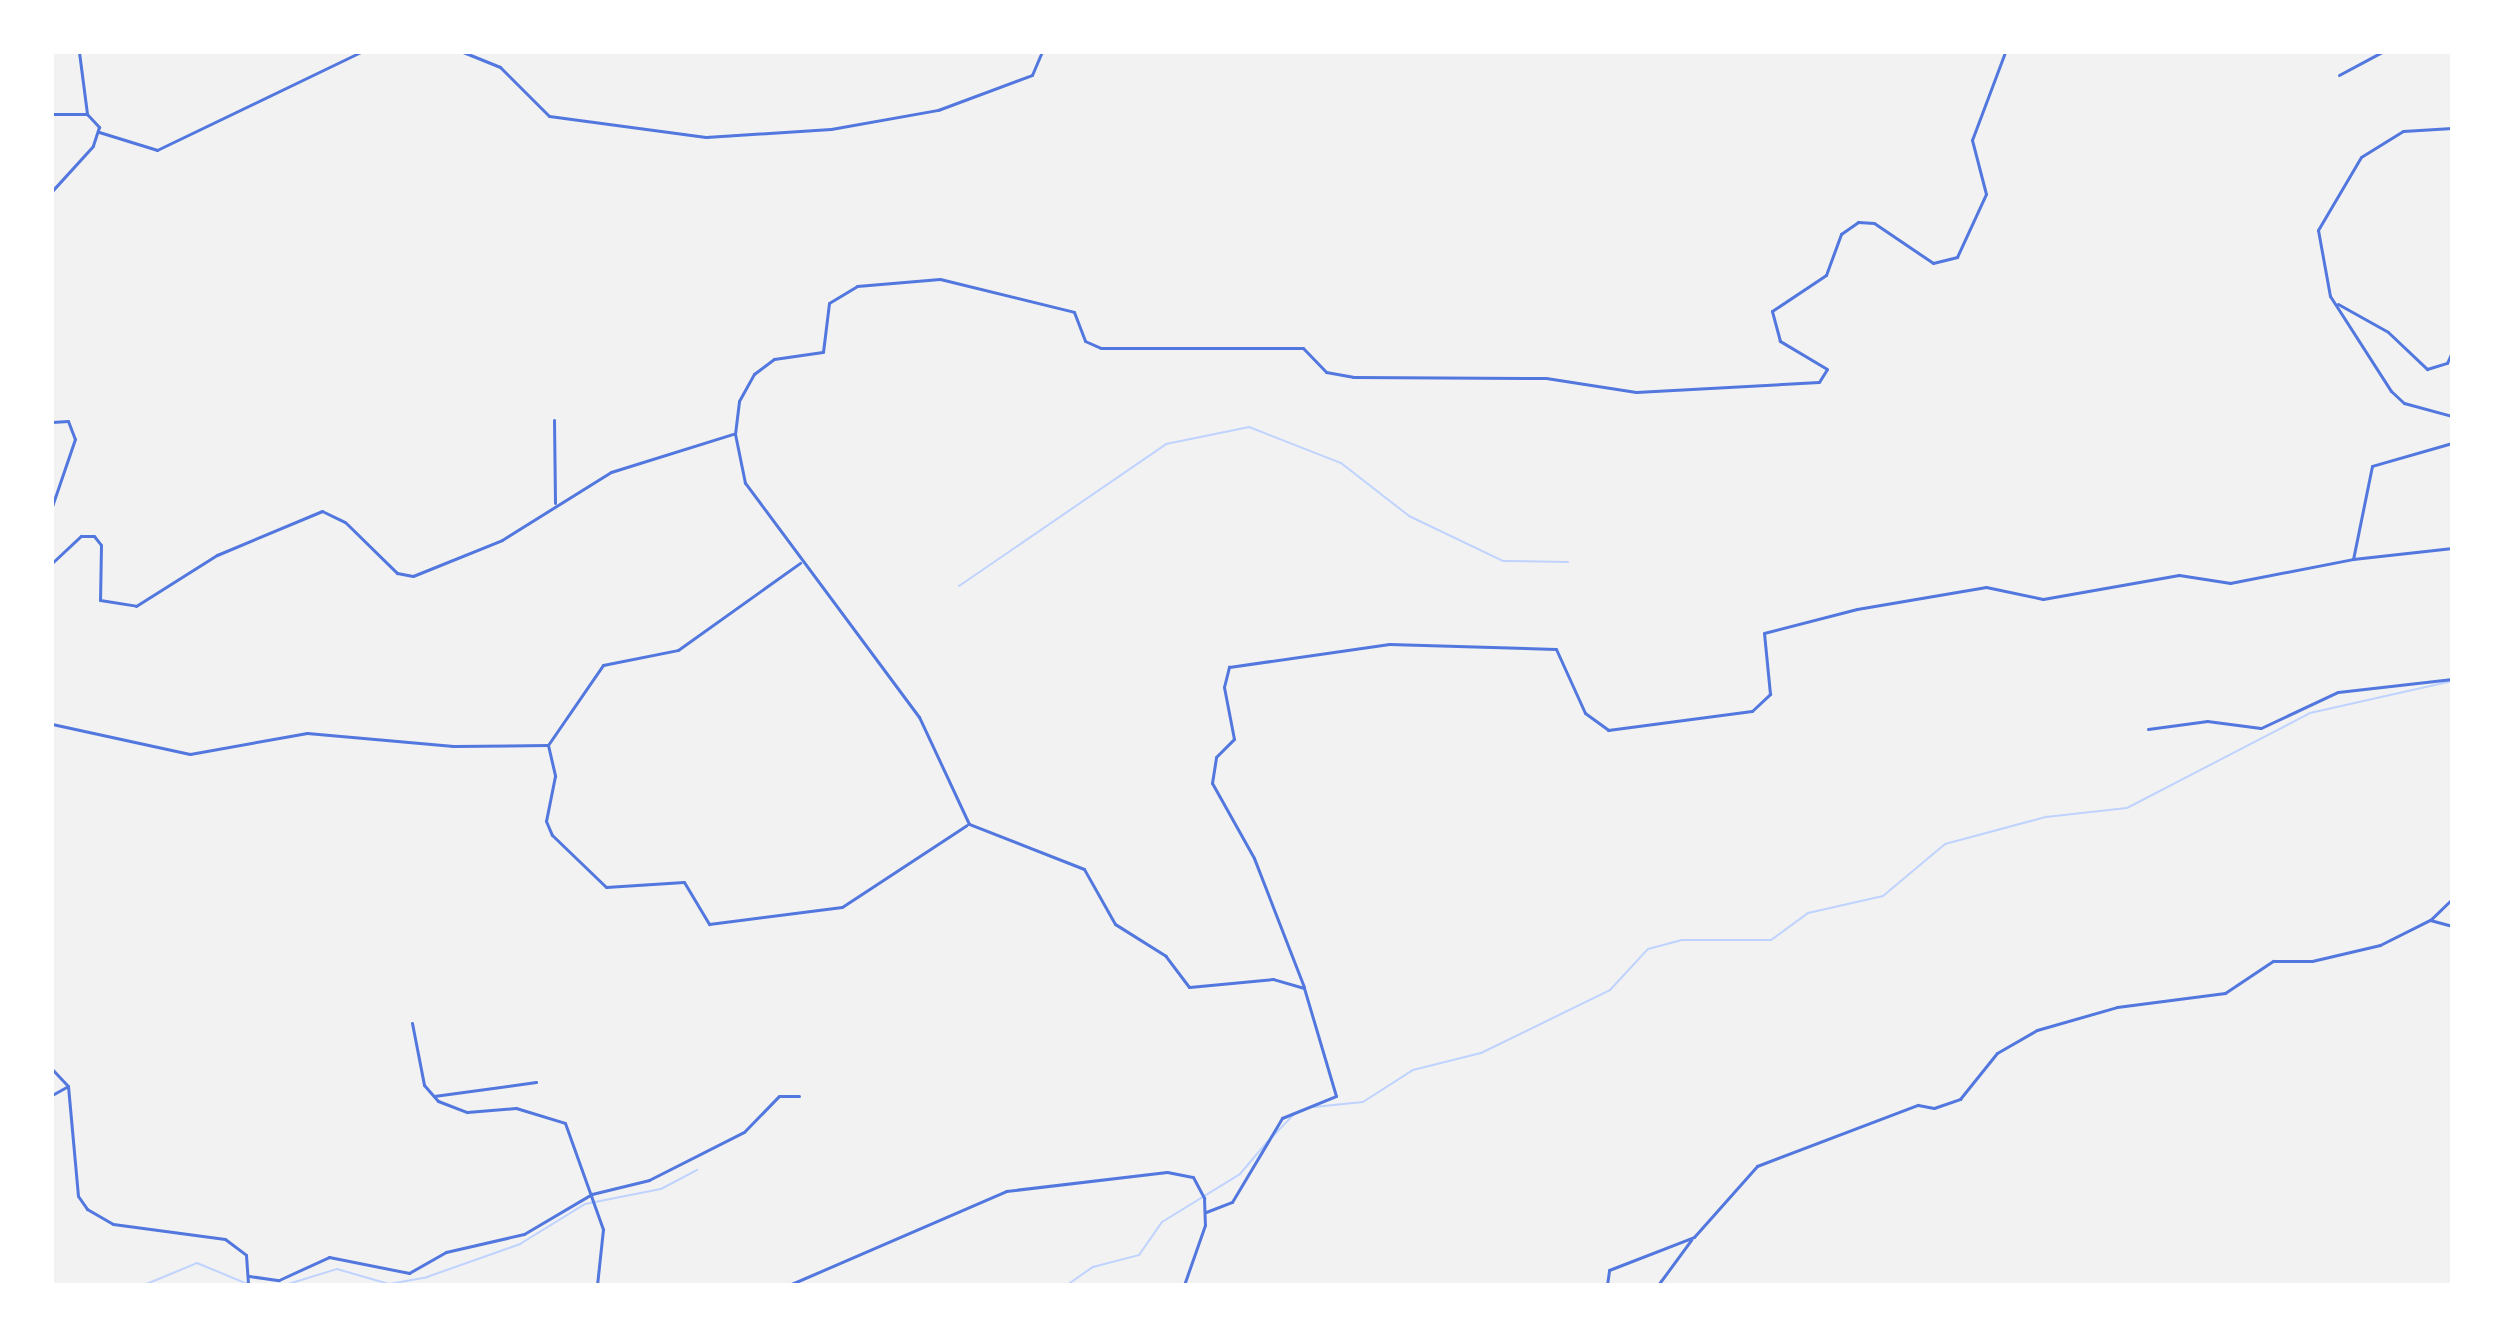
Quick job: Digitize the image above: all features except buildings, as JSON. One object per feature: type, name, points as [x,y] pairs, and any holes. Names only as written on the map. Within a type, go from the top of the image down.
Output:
[{"type":"street","points":[[79,52],[87,114],[99,132],[157,150],[361,52]]},
{"type":"street","points":[[463,52],[500,67],[549,116],[706,137],[831,129],[966,103],[1032,75],[1042,52]]},
{"type":"street","points":[[1304,988],[1273,979],[1189,987],[1166,956],[1115,924],[1084,869],[969,824],[919,717],[745,483],[735,434],[739,401],[760,367],[825,349],[829,303],[857,286],[910,280],[959,282],[995,298],[1074,312],[1092,347],[1303,348],[1326,372],[1353,377],[1546,378],[1636,392],[1819,382],[1827,369],[1780,341],[1772,311],[1826,275],[1841,234],[1858,222],[1874,223],[1933,263],[1957,257],[1986,194],[1972,140],[2005,52]]},
{"type":"street","points":[[2339,75],[2382,52]]},
{"type":"street","points":[[52,114],[87,114]]},
{"type":"street","points":[[2452,128],[2403,131],[2351,166],[2318,219],[2334,302],[2391,391],[2404,403],[2452,416]]},
{"type":"street","points":[[52,191],[99,132]]},
{"type":"street","points":[[2334,302],[2388,332],[2427,369],[2447,363],[2452,352]]},
{"type":"street","points":[[554,420],[555,504]]},
{"type":"street","points":[[52,422],[68,421],[75,439],[52,506]]},
{"type":"street","points":[[52,563],[81,536],[94,536],[101,549],[100,600],[136,606],[217,555],[322,511],[345,522],[397,573],[413,576],[502,540],[555,504],[611,472],[735,434]]},
{"type":"street","points":[[2353,559],[2372,466],[2452,443]]},
{"type":"street","points":[[1206,1212],[1232,1202],[1282,1118],[1336,1096],[1304,988],[1254,858],[1212,783],[1216,757],[1234,739],[1224,687],[1229,667],[1389,644],[1556,649],[1565,655],[1585,713],[1608,730],[1752,711],[1770,694],[1764,633],[1857,609],[1986,587],[2043,599],[2179,575],[2230,583],[2353,559],[2452,548]]},
{"type":"street","points":[[801,562],[678,650],[603,665],[548,745],[555,776],[546,821],[564,849],[606,887],[684,882],[709,924],[842,907],[969,824]]},
{"type":"street","points":[[2148,729],[2207,721],[2261,728],[2338,692],[2452,679]]},
{"type":"street","points":[[52,724],[190,754],[307,733],[453,746],[548,745]]},
{"type":"street","points":[[1658,1285],[1694,1237],[1757,1166],[1918,1105],[1960,1099],[1997,1053],[2037,1030],[2117,1007],[2225,993],[2273,961],[2312,961],[2380,945],[2430,920],[2452,899]]},
{"type":"street","points":[[2430,920],[2452,926]]},
{"type":"street","points":[[412,1023],[431,1095],[460,1111],[516,1108],[558,1117],[592,1194],[603,1229],[597,1285]]},
{"type":"street","points":[[52,1069],[68,1086],[78,1196],[87,1209],[113,1224],[225,1239],[246,1255],[248,1285]]},
{"type":"street","points":[[431,1095],[463,1097],[536,1082]]},
{"type":"street","points":[[52,1095],[68,1086]]},
{"type":"street","points":[[249,1277],[275,1281],[329,1257],[409,1273],[446,1252],[524,1234],[592,1194],[649,1180],[744,1132],[779,1096],[799,1096]]},
{"type":"street","points":[[789,1285],[1006,1191],[1182,1173],[1197,1181],[1206,1212],[1184,1285]]},
{"type":"street","points":[[1607,1285],[1609,1270],[1694,1237]]},
{"type":"waterway","points":[[959,586],[1166,444],[1249,427],[1341,463],[1409,516],[1503,561],[1568,562]]},
{"type":"waterway","points":[[1314,1107],[1363,1102],[1413,1070],[1481,1053],[1610,990],[1648,949],[1681,940],[1771,940],[1808,913],[1883,896],[1945,844],[2046,817],[2127,808],[2310,713],[2452,681]]},
{"type":"waterway","points":[[1273,1136],[1293,1115]]},
{"type":"waterway","points":[[1067,1285],[1093,1267],[1139,1255],[1162,1222],[1240,1174],[1268,1141]]},
{"type":"waterway","points":[[285,1285],[337,1269],[389,1284],[427,1277],[520,1244],[585,1204],[661,1189],[697,1170]]},
{"type":"waterway","points":[[144,1285],[197,1263],[250,1285]]},
{"type":"waterway","points":[[80,1285],[99,1285]]}]
